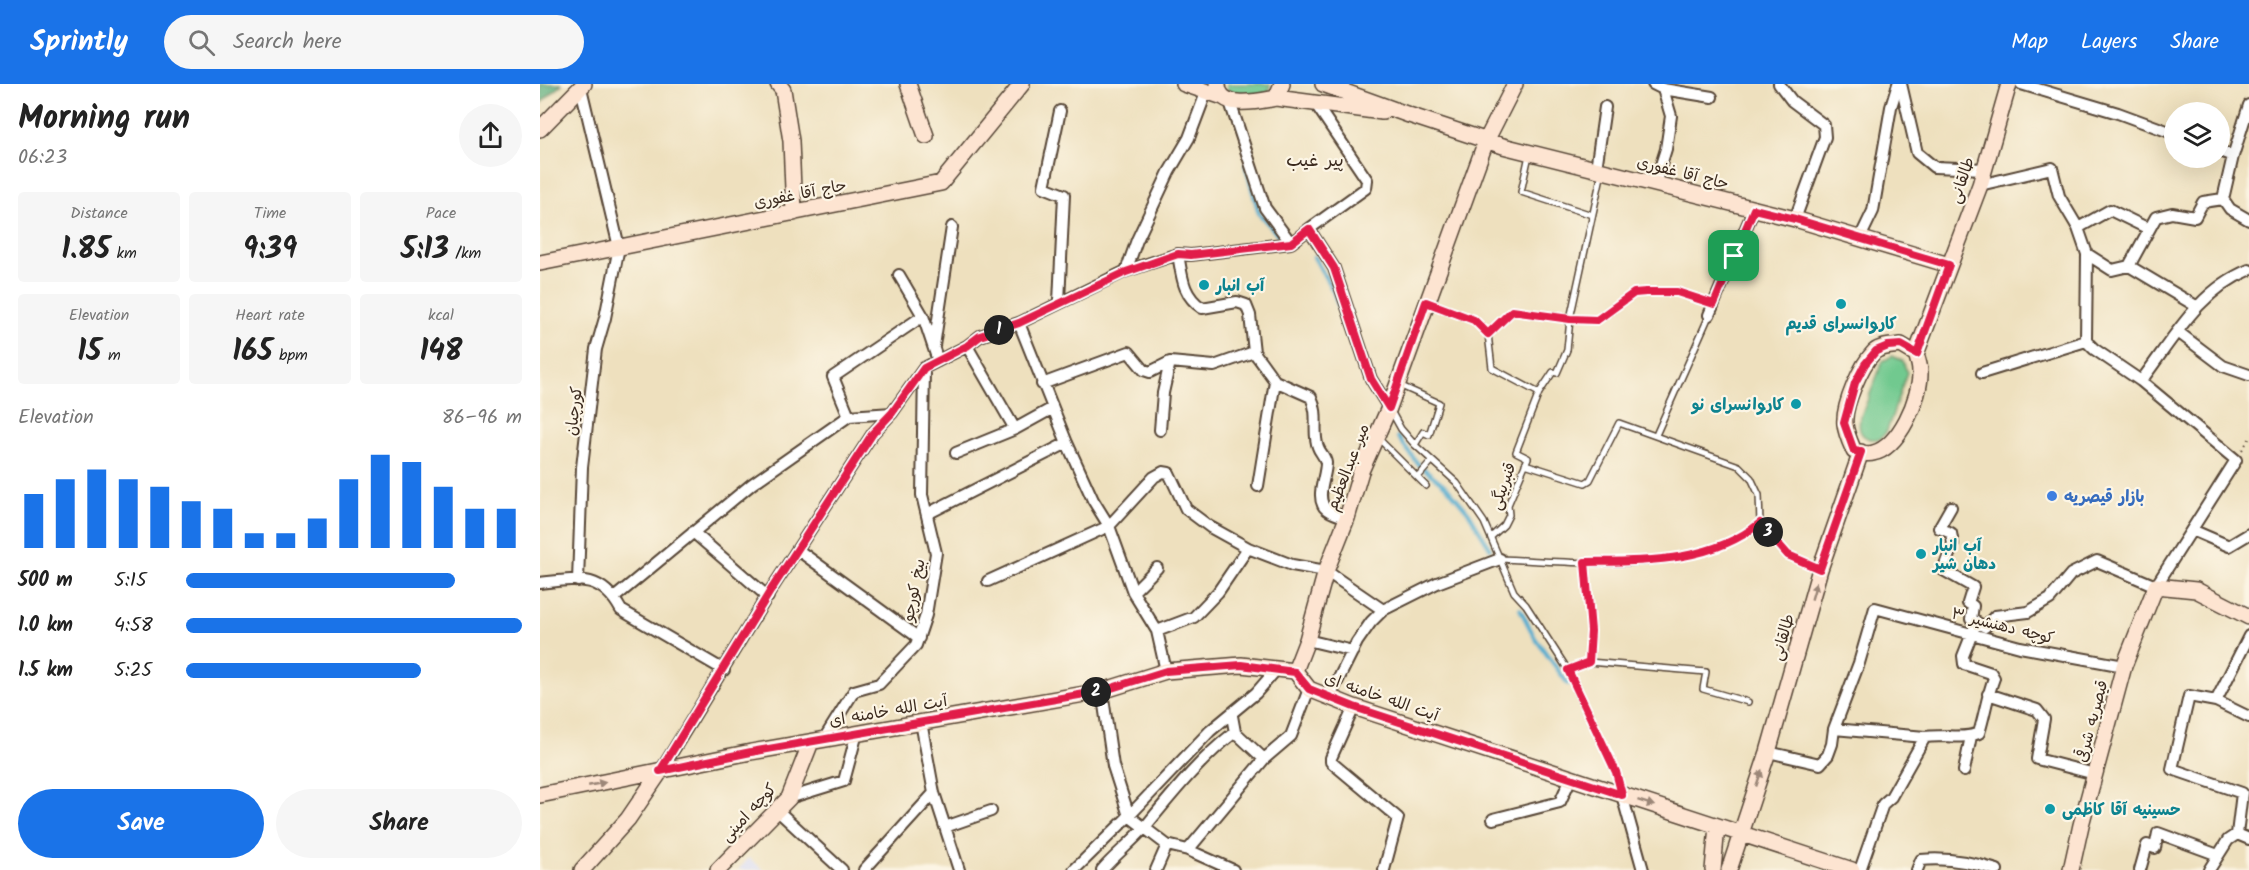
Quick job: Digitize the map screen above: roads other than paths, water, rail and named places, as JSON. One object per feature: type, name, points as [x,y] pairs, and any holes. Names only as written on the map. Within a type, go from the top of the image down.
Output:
[{"type":"main road","points":[[778,84],[783,90],[790,141],[794,213]]},
{"type":"main road","points":[[908,84],[926,136]]},
{"type":"main road","name":"حاج آقا غفوری","points":[[540,263],[941,183],[1022,84]]},
{"type":"main road","name":"حاج آقا غفوری","points":[[1184,84],[1219,94],[1259,101],[1279,91],[1315,102],[1409,115]]},
{"type":"main road","name":"حاج آقا غفوری","points":[[1323,84],[1486,141],[1795,219],[1949,265]]},
{"type":"main road","name":"میر عبدالعظیم","points":[[1295,672],[1307,640],[1326,571],[1347,518],[1361,471],[1389,408],[1486,141],[1515,84]]},
{"type":"main road","name":"طالقانی","points":[[1917,354],[1980,185],[2009,84]]},
{"type":"main road","points":[[540,129],[582,86]]},
{"type":"main road","points":[[1901,345],[1917,354],[1920,372],[1918,387],[1899,433],[1888,445],[1873,453],[1854,451],[1844,423],[1855,383],[1865,364],[1876,351],[1888,346],[1901,345]]},
{"type":"main road","name":"طالقانی","points":[[1729,870],[1768,752],[1820,569],[1861,452]]},
{"type":"main road","points":[[2156,586],[2196,590],[2249,617]]},
{"type":"main road","name":"قیصریه شرقی","points":[[2074,869],[2095,774],[2124,666],[2156,586]]},
{"type":"main road","name":"آیت الله خامنه ای","points":[[540,795],[818,741],[1102,691],[1166,671],[1241,665],[1295,672],[1309,689],[1354,707],[1852,870]]},
{"type":"main road","name":"کوچه امینی","points":[[718,870],[789,798],[818,741]]},
{"type":"main road","points":[[582,870],[628,819],[660,771]]},
{"type":"main road","points":[[1713,870],[1717,826]]},
{"type":"street","points":[[1779,84],[1792,101],[1824,125],[1825,137],[1795,219]]},
{"type":"street","points":[[1900,84],[1917,153],[1934,167],[1985,169]]},
{"type":"street","points":[[1860,238],[1873,211],[1891,107],[1900,84]]},
{"type":"street","points":[[2021,84],[2118,113],[2164,130]]},
{"type":"street","points":[[582,86],[619,247]]},
{"type":"street","points":[[1658,86],[1712,97]]},
{"type":"street","points":[[1655,184],[1666,149],[1671,116],[1658,86]]},
{"type":"street","points":[[1219,94],[1265,208],[1291,243]]},
{"type":"street","points":[[1126,272],[1137,240],[1169,172],[1219,94]]},
{"type":"street","points":[[660,771],[873,433],[892,413],[924,368],[967,346],[980,336],[1019,323],[1126,272],[1178,254],[1191,255],[1291,243],[1366,188],[1368,180],[1315,102]]},
{"type":"street","points":[[2249,105],[2233,156],[2223,199],[2230,209],[2249,220]]},
{"type":"street","points":[[1599,170],[1605,107]]},
{"type":"street","points":[[1059,302],[1064,195],[1044,187],[1060,111]]},
{"type":"street","points":[[1980,185],[2052,168],[2060,196],[2078,228],[2087,254],[2086,341]]},
{"type":"street","points":[[2129,266],[2156,217],[2172,213],[2194,217],[2203,202],[2223,199]]},
{"type":"street","points":[[1709,315],[1754,209]]},
{"type":"street","points":[[2078,228],[2109,210],[2149,229]]},
{"type":"street","points":[[934,349],[952,226]]},
{"type":"street","points":[[1309,229],[1334,268],[1371,379],[1389,408]]},
{"type":"street","name":"کورچیان","points":[[578,580],[582,467],[594,361],[619,247]]},
{"type":"street","points":[[1178,254],[1184,289],[1192,302],[1202,308],[1237,302],[1246,305],[1250,315],[1254,352],[1275,381],[1311,397],[1316,406],[1317,446],[1325,457],[1326,465],[1322,504],[1325,508],[1347,518]]},
{"type":"street","points":[[2087,254],[2112,270],[2129,266],[2196,306]]},
{"type":"street","points":[[2141,381],[2196,306],[2219,285],[2249,270]]},
{"type":"street","points":[[899,275],[923,316],[938,361]]},
{"type":"street","points":[[849,416],[833,377],[923,316]]},
{"type":"street","points":[[1019,323],[1067,443],[1093,500],[1109,526],[1134,592],[1157,632],[1166,671]]},
{"type":"street","points":[[2178,332],[2223,366],[2249,375]]},
{"type":"street","points":[[1982,373],[2086,341]]},
{"type":"street","points":[[1951,507],[1939,528],[1951,534],[1953,544],[1943,570],[1973,587],[1968,603],[1972,606],[1971,619],[1985,627],[1995,616],[2028,612],[2050,599],[2071,574],[2097,561],[2156,586],[2235,460],[2141,381],[2086,341]]},
{"type":"street","points":[[967,346],[1014,429]]},
{"type":"street","points":[[1042,384],[1129,352],[1144,370],[1150,372],[1170,362],[1214,366],[1254,352]]},
{"type":"street","points":[[1160,430],[1163,393],[1170,362]]},
{"type":"street","name":"بیخ کورچو","points":[[818,741],[854,691],[879,684],[916,645],[926,615],[936,554],[922,495],[924,368]]},
{"type":"street","points":[[1258,486],[1275,381]]},
{"type":"street","points":[[956,453],[1014,429],[1053,408]]},
{"type":"street","points":[[614,598],[752,484],[849,416],[892,413]]},
{"type":"street","points":[[927,514],[1067,443]]},
{"type":"street","points":[[988,581],[1109,526],[1154,477],[1163,472],[1169,473],[1186,509],[1210,527],[1248,548],[1292,565],[1326,571],[1383,610]]},
{"type":"street","points":[[2192,530],[2229,546],[2249,534]]},
{"type":"street","points":[[693,532],[768,597]]},
{"type":"street","points":[[1157,632],[1194,617],[1218,592],[1248,548]]},
{"type":"street","points":[[798,550],[919,638]]},
{"type":"street","points":[[1330,696],[1357,642],[1383,610],[1437,583],[1500,559]]},
{"type":"street","points":[[1134,592],[1157,568]]},
{"type":"street","points":[[540,583],[591,581],[614,598],[621,610],[724,670]]},
{"type":"street","name":"کوچه دهنشیر ۳","points":[[1833,729],[1859,663],[1875,608],[2020,647],[2124,666]]},
{"type":"street","points":[[1768,752],[1820,764],[1828,755],[1833,729],[1925,738],[1938,735],[1971,736],[1979,733],[1994,678],[1991,673],[1964,664],[1963,656],[1977,622]]},
{"type":"street","points":[[2216,700],[2249,636]]},
{"type":"street","points":[[1307,640],[1353,651]]},
{"type":"street","points":[[1074,870],[1210,731],[1232,716],[1276,670]]},
{"type":"street","points":[[1188,850],[1264,759],[1291,736],[1309,689]]},
{"type":"street","points":[[1102,691],[1113,766],[1129,816],[1167,845],[1188,850],[1233,870]]},
{"type":"street","points":[[1988,694],[2041,713],[2044,718],[2037,759],[2095,774]]},
{"type":"street","points":[[2209,870],[2228,840],[2237,834],[2242,794],[2172,769],[2189,696],[2216,700],[2249,717]]},
{"type":"street","points":[[1354,707],[1330,758],[1331,762],[1398,818],[1383,870]]},
{"type":"street","points":[[1232,716],[1235,732],[1264,759]]},
{"type":"street","points":[[921,722],[934,793],[959,870]]},
{"type":"street","points":[[1102,870],[1144,828],[1157,810],[1213,749],[1235,732]]},
{"type":"street","points":[[789,798],[844,781],[857,734]]},
{"type":"street","points":[[1964,771],[1971,736]]},
{"type":"street","points":[[1860,870],[1883,804],[1891,797],[1925,738]]},
{"type":"street","points":[[1493,819],[1560,802],[1571,778]]},
{"type":"street","points":[[864,870],[934,793]]},
{"type":"street","points":[[1622,795],[1643,870]]},
{"type":"street","points":[[777,810],[842,870]]},
{"type":"street","points":[[945,827],[992,810]]},
{"type":"street","points":[[2140,870],[2147,845],[2155,848],[2158,832],[2218,855]]},
{"type":"street","points":[[2237,834],[2249,839]]},
{"type":"street","points":[[1156,870],[1167,845]]},
{"type":"street","points":[[1917,870],[1922,860],[1935,859],[1967,862],[1997,870]]},
{"type":"lane","points":[[1530,152],[1521,192],[1592,215]]},
{"type":"lane","points":[[1426,302],[1474,320],[1488,334],[1492,368],[1539,393],[1553,372],[1557,373],[1567,350],[1570,319],[1599,170]]},
{"type":"lane","points":[[1488,334],[1512,311],[1570,319],[1597,320],[1634,293],[1677,292],[1714,304]]},
{"type":"lane","points":[[1656,435],[1709,315]]},
{"type":"lane","points":[[1397,384],[1439,403],[1429,435],[1423,432],[1415,445]]},
{"type":"lane","name":"قنبربیگی","points":[[1491,537],[1504,525],[1509,515],[1508,505],[1528,458],[1516,452],[1539,393]]},
{"type":"lane","points":[[1389,408],[1401,429],[1431,462],[1457,483],[1474,506],[1491,537],[1514,592],[1526,605],[1568,670],[1616,772],[1622,795]]},
{"type":"lane","points":[[1525,464],[1585,483],[1590,480],[1619,423],[1656,435],[1739,466],[1751,477],[1759,495],[1760,523],[1788,555],[1820,569]]},
{"type":"lane","points":[[1377,436],[1425,486]]},
{"type":"lane","points":[[1418,477],[1431,462]]},
{"type":"lane","points":[[1500,559],[1585,562],[1658,561],[1728,544],[1760,523]]},
{"type":"lane","points":[[1585,562],[1591,631],[1589,662]]},
{"type":"lane","points":[[1568,670],[1589,662],[1706,672],[1703,689],[1748,702]]},
{"type":"waterway","points":[[1245,164],[1259,214],[1280,237]]},
{"type":"waterway","points":[[1314,257],[1333,291],[1358,361]]},
{"type":"waterway","points":[[1398,437],[1418,464],[1447,487],[1469,513],[1490,548]]},
{"type":"waterway","points":[[1520,609],[1535,638],[1568,684]]},
{"type":"place","name":"آب انبار","points":[[1204,285]]},
{"type":"place","name":"کاروانسرای قدیم","points":[[1841,304]]},
{"type":"place","name":"کاروانسرای نو","points":[[1796,404]]},
{"type":"place","name":"بازار قیصریه","points":[[2052,496]]},
{"type":"place","name":"آب انبار دهان شیر","points":[[1921,554]]},
{"type":"place","name":"حسینیه آقا کاظمی","points":[[2050,809]]},
{"type":"district","name":"پیر غیب","points":[[1315,160]]}]
